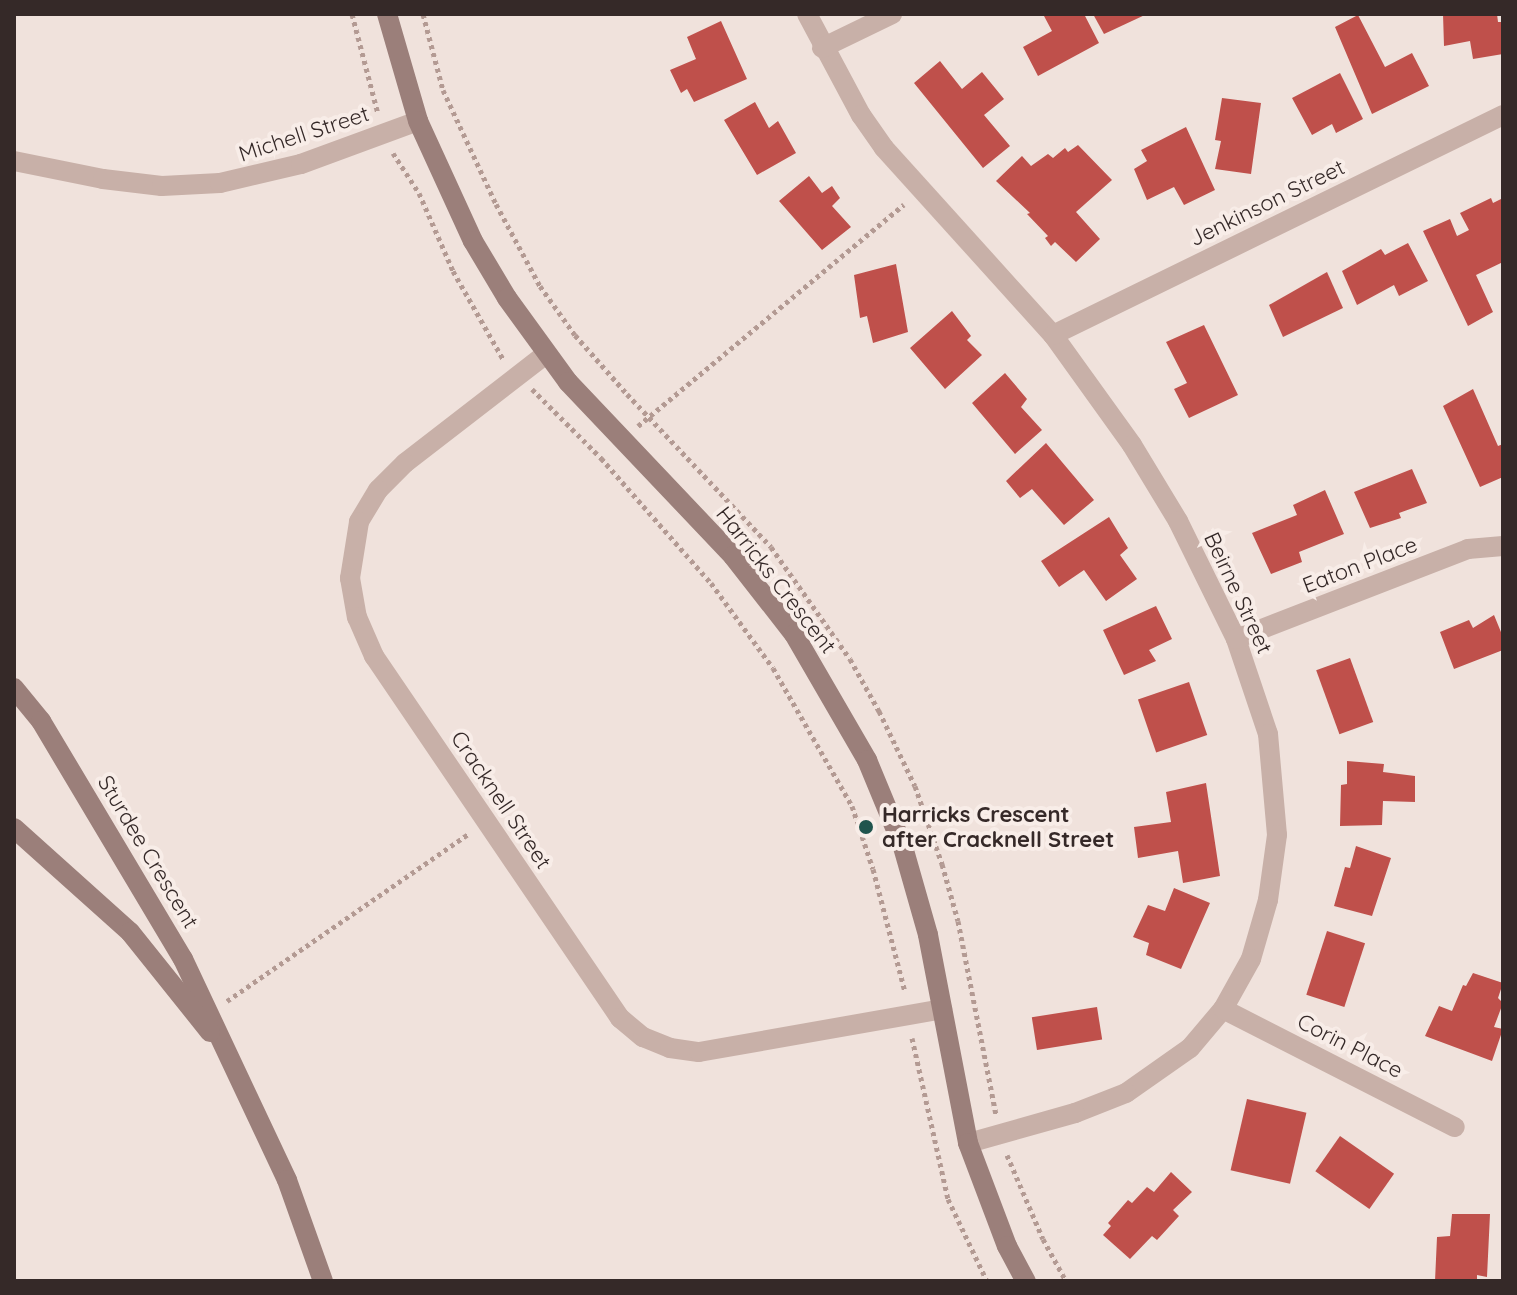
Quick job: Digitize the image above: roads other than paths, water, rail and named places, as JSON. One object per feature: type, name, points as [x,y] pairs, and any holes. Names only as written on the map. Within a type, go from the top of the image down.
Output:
[{"type":"street","name":"Harricks Crescent","points":[[387,14],[418,121],[473,241],[546,354],[733,556],[821,675],[867,760],[903,847],[928,935],[968,1143],[1007,1246],[1026,1281]]},
{"type":"street","name":"Beirne Street","points":[[807,14],[822,48],[861,115],[921,189],[1053,335],[1132,445],[1178,521],[1236,639],[1268,734],[1277,835],[1268,900],[1251,959],[1223,1009],[1190,1048],[1126,1093],[1075,1113],[968,1143]]},
{"type":"street","points":[[822,48],[892,14]]},
{"type":"street","name":"Jenkinson Street","points":[[1053,335],[1503,115]]},
{"type":"street","name":"Michell Street","points":[[14,161],[103,179],[162,186],[220,183],[301,164],[418,121]]},
{"type":"street","name":"Cracknell Street","points":[[546,354],[405,463],[378,490],[359,522],[351,559],[357,617],[374,656],[620,1018],[643,1037],[670,1048],[699,1052],[942,1009]]},
{"type":"street","name":"Eaton Place","points":[[1236,639],[1468,549],[1503,546]]},
{"type":"street","name":"Sturdee Crescent","points":[[14,688],[41,721],[183,959],[287,1180],[323,1281]]},
{"type":"street","name":"Sturdee Crescent","points":[[14,828],[130,932],[227,1049]]},
{"type":"street","name":"Corin Place","points":[[1223,1009],[1455,1127]]},
{"type":"place","name":"Harricks Crescent after Cracknell Street","points":[[866,827]]}]
